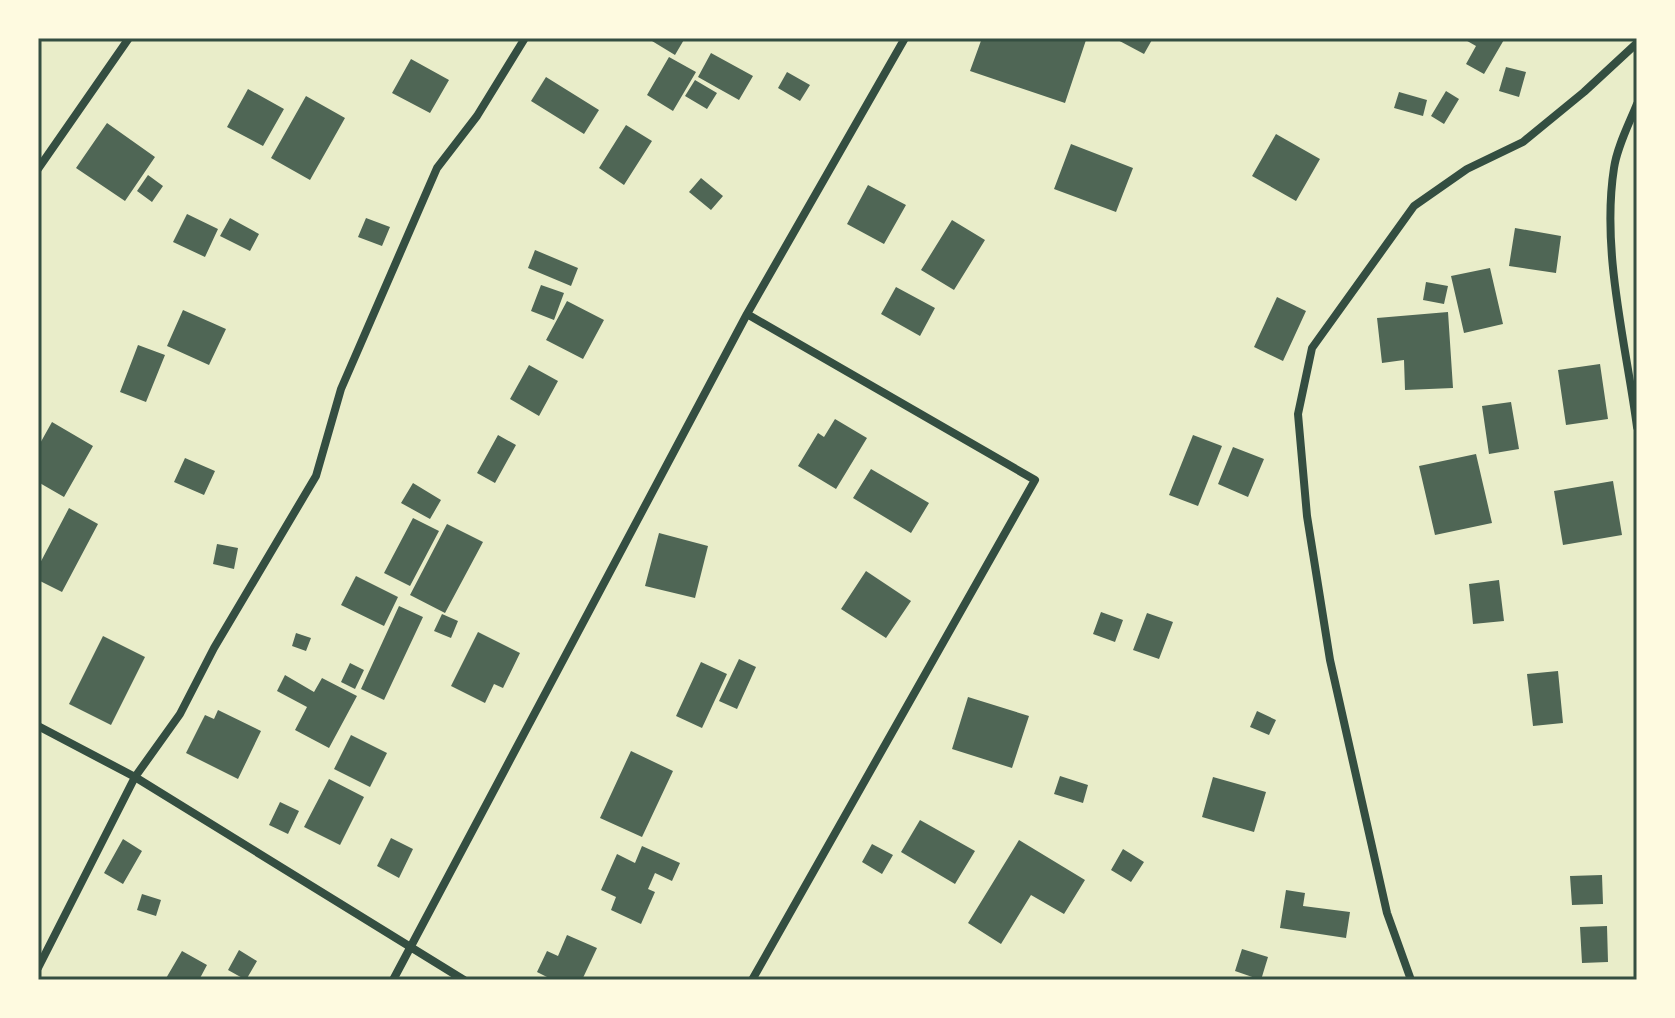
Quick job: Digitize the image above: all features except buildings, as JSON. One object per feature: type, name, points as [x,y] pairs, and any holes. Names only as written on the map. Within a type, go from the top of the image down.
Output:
[{"type":"street","points":[[38,169],[129,38]]},
{"type":"street","points":[[38,968],[135,777],[180,714],[221,635],[316,476],[341,389],[437,168],[477,116],[525,38]]},
{"type":"street","points":[[393,980],[747,314],[905,38]]},
{"type":"street","points":[[1411,980],[1384,898],[1330,660],[1309,530],[1298,414],[1312,348],[1414,206],[1467,169],[1523,142],[1637,43]]},
{"type":"street","points":[[1637,104],[1614,165],[1611,205],[1619,313],[1637,427]]},
{"type":"street","points":[[747,314],[1035,480],[752,980]]},
{"type":"street","points":[[38,726],[135,777],[464,980]]}]
